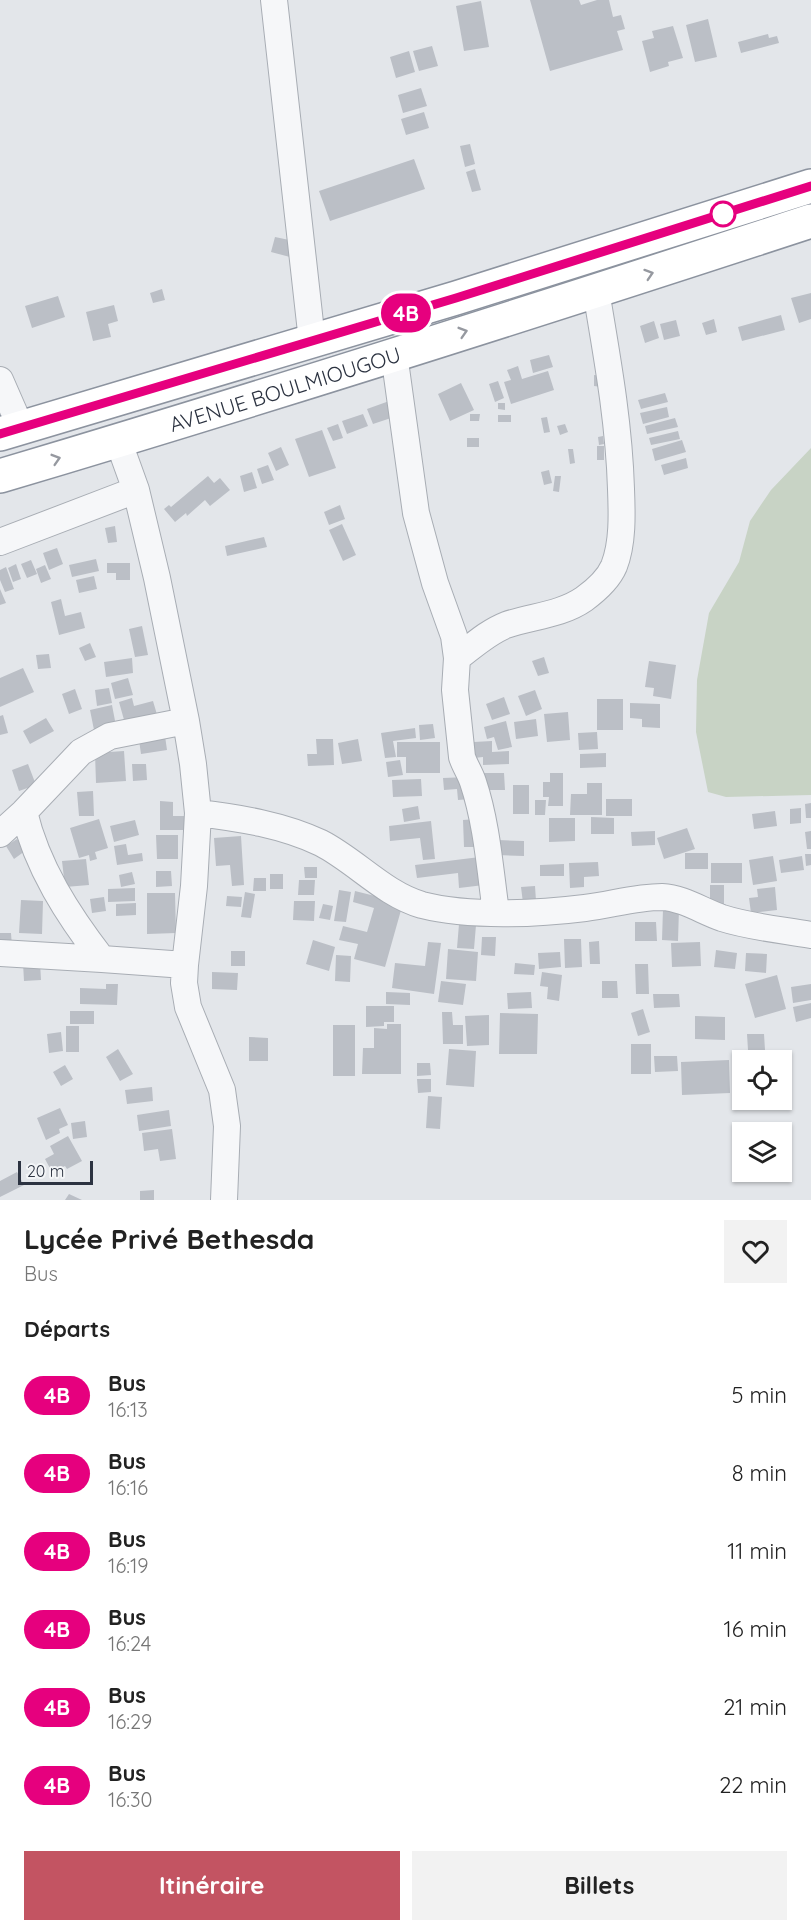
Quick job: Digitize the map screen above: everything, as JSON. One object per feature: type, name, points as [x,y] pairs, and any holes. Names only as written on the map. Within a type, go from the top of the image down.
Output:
[{"type":"highway","name":"AVENUE BOULMIOUGOU","points":[[11,431],[456,298],[811,186]]},
{"type":"highway","name":"AVENUE BOULMIOUGOU","points":[[0,476],[596,291],[811,221]]},
{"type":"street","points":[[274,0],[312,341]]},
{"type":"street","points":[[457,658],[482,638],[504,626],[564,610],[583,600],[604,582],[613,566],[620,536],[622,507],[620,464],[612,387],[596,291]]},
{"type":"street","points":[[394,354],[416,513],[435,583],[454,636],[457,658],[455,690],[462,756],[473,783],[482,820],[496,912]]},
{"type":"street","points":[[0,380],[11,431]]},
{"type":"street","points":[[118,440],[136,490],[157,578],[186,721],[198,813],[194,886],[184,983],[188,1007],[223,1099],[227,1126],[224,1200]]},
{"type":"street","points":[[0,542],[136,490]]},
{"type":"street","points":[[0,834],[24,812],[71,761],[94,744],[110,736],[186,721]]},
{"type":"street","points":[[24,812],[30,836],[46,873],[70,915],[102,959]]},
{"type":"street","points":[[198,813],[238,818],[283,829],[322,844],[398,894],[420,904],[452,910],[496,912],[587,908],[642,897],[665,897],[686,902],[723,918],[811,935]]},
{"type":"street","points":[[0,953],[185,965]]},
{"type":"green space","points":[[811,448],[811,795],[726,797],[708,792],[696,732],[697,680],[709,613],[739,562],[750,521],[771,490]]},
{"type":"building","points":[[530,0],[579,0],[581,5],[597,0],[609,0],[613,17],[621,15],[625,29],[617,31],[623,50],[550,71]]},
{"type":"building","points":[[481,1],[489,47],[464,51],[456,6]]},
{"type":"building","points":[[708,19],[717,57],[695,62],[686,25]]},
{"type":"building","points":[[673,26],[683,58],[668,62],[669,66],[650,72],[642,41],[654,38],[652,31]]},
{"type":"building","points":[[768,34],[769,38],[777,36],[779,43],[741,53],[738,42]]},
{"type":"building","points":[[432,46],[438,66],[419,71],[413,51]]},
{"type":"building","points":[[409,51],[415,72],[396,78],[390,57]]},
{"type":"building","points":[[421,88],[427,106],[403,113],[398,95]]},
{"type":"building","points":[[424,112],[429,128],[406,135],[401,119]]},
{"type":"building","points":[[470,144],[475,164],[465,167],[460,146]]},
{"type":"building","points":[[414,159],[425,189],[330,221],[319,191]]},
{"type":"building","points":[[475,169],[481,190],[472,192],[466,172]]},
{"type":"building","points":[[275,237],[294,241],[290,257],[271,252]]},
{"type":"building","points":[[162,289],[165,300],[153,303],[150,293]]},
{"type":"building","points":[[811,293],[811,319],[799,323],[791,298]]},
{"type":"building","points":[[58,296],[65,317],[32,328],[25,306]]},
{"type":"building","points":[[114,305],[118,321],[108,324],[111,337],[93,341],[86,312]]},
{"type":"building","points":[[781,315],[785,330],[742,341],[738,327]]},
{"type":"building","points":[[714,319],[717,332],[706,335],[702,323]]},
{"type":"building","points":[[676,320],[680,336],[664,340],[660,324]]},
{"type":"building","points":[[654,321],[659,338],[645,343],[640,326]]},
{"type":"building","points":[[549,355],[553,367],[533,373],[530,360]]},
{"type":"building","points":[[518,366],[522,379],[548,371],[554,390],[511,404],[504,382],[511,380],[507,370]]},
{"type":"building","points":[[594,375],[602,376],[602,387],[594,386]]},
{"type":"building","points":[[498,381],[504,398],[495,402],[489,384]]},
{"type":"building","points":[[461,383],[474,410],[450,421],[438,394]]},
{"type":"building","points":[[665,393],[668,402],[641,409],[638,400]]},
{"type":"building","points":[[392,400],[397,416],[373,424],[367,409]]},
{"type":"building","points":[[498,403],[505,403],[505,410],[498,409]]},
{"type":"building","points":[[667,407],[669,417],[643,424],[640,413]]},
{"type":"building","points":[[363,414],[368,426],[347,434],[342,421]]},
{"type":"building","points":[[470,414],[480,414],[479,421],[470,421]]},
{"type":"building","points":[[498,415],[511,415],[511,422],[498,422]]},
{"type":"building","points":[[547,417],[550,432],[544,433],[541,418]]},
{"type":"building","points":[[675,418],[678,427],[647,434],[645,426]]},
{"type":"building","points":[[338,424],[343,438],[333,441],[327,428]]},
{"type":"building","points":[[565,424],[568,432],[560,435],[557,426]]},
{"type":"building","points":[[322,430],[336,468],[309,477],[295,439]]},
{"type":"building","points":[[678,431],[680,439],[651,445],[649,438]]},
{"type":"building","points":[[603,436],[604,444],[599,445],[598,437]]},
{"type":"building","points":[[467,438],[479,438],[479,447],[467,447]]},
{"type":"building","points":[[682,440],[686,452],[655,461],[652,449]]},
{"type":"building","points":[[597,446],[604,446],[604,460],[597,460]]},
{"type":"building","points":[[281,447],[289,465],[276,471],[268,453]]},
{"type":"building","points":[[568,449],[573,449],[575,463],[570,464]]},
{"type":"building","points":[[686,458],[688,468],[664,475],[661,465]]},
{"type":"building","points":[[268,465],[274,480],[262,484],[257,469]]},
{"type":"building","points":[[549,470],[552,483],[544,485],[541,472]]},
{"type":"building","points":[[252,472],[257,488],[244,492],[240,476]]},
{"type":"building","points":[[208,476],[214,483],[220,478],[230,490],[210,506],[205,500],[187,516],[186,513],[175,522],[164,509],[169,505],[171,507]]},
{"type":"building","points":[[555,476],[561,476],[559,492],[553,491]]},
{"type":"building","points":[[340,505],[345,519],[329,525],[324,512]]},
{"type":"building","points":[[342,524],[356,555],[343,561],[329,530]]},
{"type":"building","points":[[115,526],[117,542],[108,543],[105,528]]},
{"type":"building","points":[[264,537],[267,547],[227,556],[225,546]]},
{"type":"building","points":[[57,548],[63,564],[49,570],[43,553]]},
{"type":"building","points":[[96,559],[99,571],[72,577],[69,565]]},
{"type":"building","points":[[31,560],[37,574],[27,578],[21,564]]},
{"type":"building","points":[[107,563],[130,563],[130,580],[116,580],[116,573],[107,573]]},
{"type":"building","points":[[16,564],[21,579],[13,582],[8,568]]},
{"type":"building","points":[[45,565],[51,579],[41,583],[36,569]]},
{"type":"building","points":[[6,567],[14,589],[5,592],[0,580],[0,570]]},
{"type":"building","points":[[94,576],[97,589],[79,593],[76,580]]},
{"type":"building","points":[[0,589],[6,603],[0,605]]},
{"type":"building","points":[[61,599],[65,616],[81,612],[85,628],[59,635],[51,602]]},
{"type":"building","points":[[142,626],[148,655],[135,657],[129,629]]},
{"type":"building","points":[[90,643],[96,657],[85,661],[79,648]]},
{"type":"building","points":[[49,654],[51,668],[38,669],[36,655]]},
{"type":"building","points":[[544,657],[549,673],[538,676],[532,661]]},
{"type":"building","points":[[132,658],[133,673],[106,677],[104,662]]},
{"type":"building","points":[[649,661],[676,665],[671,699],[653,696],[654,688],[645,687]]},
{"type":"building","points":[[23,668],[34,692],[0,707],[0,678]]},
{"type":"building","points":[[128,678],[133,695],[115,699],[111,683]]},
{"type":"building","points":[[109,688],[112,703],[97,706],[95,690]]},
{"type":"building","points":[[75,689],[82,709],[69,714],[62,694]]},
{"type":"building","points":[[535,690],[542,709],[526,716],[518,696]]},
{"type":"building","points":[[504,697],[510,714],[492,720],[486,704]]},
{"type":"building","points":[[132,698],[134,706],[153,701],[158,718],[126,727],[119,702]]},
{"type":"building","points":[[597,699],[623,699],[623,730],[597,730]]},
{"type":"building","points":[[630,703],[660,704],[660,728],[642,727],[642,719],[630,718]]},
{"type":"building","points":[[112,705],[116,726],[94,730],[90,710]]},
{"type":"building","points":[[568,712],[570,740],[547,742],[544,714]]},
{"type":"building","points":[[3,715],[8,733],[0,735],[0,716]]},
{"type":"building","points":[[46,718],[54,731],[30,744],[23,731]]},
{"type":"building","points":[[536,719],[538,736],[516,739],[514,722]]},
{"type":"building","points":[[506,721],[512,747],[498,750],[494,737],[487,739],[484,727]]},
{"type":"building","points":[[433,724],[435,738],[420,740],[419,725]]},
{"type":"building","points":[[415,728],[416,738],[393,741],[396,757],[385,758],[381,733]]},
{"type":"building","points":[[597,732],[598,749],[579,750],[578,733]]},
{"type":"building","points":[[165,736],[167,750],[141,754],[139,740]]},
{"type":"building","points":[[316,739],[333,739],[334,765],[308,766],[307,754],[317,754]]},
{"type":"building","points":[[358,739],[362,761],[342,764],[338,743]]},
{"type":"building","points":[[492,741],[492,752],[509,751],[509,764],[483,765],[483,757],[474,758],[474,742]]},
{"type":"building","points":[[397,742],[440,742],[440,773],[406,773],[406,757],[397,757]]},
{"type":"building","points":[[124,751],[126,781],[96,783],[95,753]]},
{"type":"building","points":[[606,753],[606,767],[580,768],[580,754]]},
{"type":"building","points":[[400,760],[403,775],[388,777],[386,762]]},
{"type":"building","points":[[28,764],[36,785],[19,791],[12,770]]},
{"type":"building","points":[[132,764],[146,764],[147,780],[133,781]]},
{"type":"building","points":[[478,773],[504,773],[505,790],[478,790]]},
{"type":"building","points":[[550,773],[563,773],[563,806],[548,806],[549,797],[543,797],[543,782],[550,782]]},
{"type":"building","points":[[468,777],[470,799],[458,800],[457,789],[444,790],[443,778]]},
{"type":"building","points":[[421,779],[422,796],[393,797],[392,780]]},
{"type":"building","points":[[587,783],[602,783],[602,815],[570,815],[571,794],[587,794]]},
{"type":"building","points":[[513,785],[529,785],[529,814],[513,814]]},
{"type":"building","points":[[93,791],[94,816],[79,816],[77,792]]},
{"type":"building","points":[[606,799],[632,799],[632,816],[606,816]]},
{"type":"building","points":[[535,800],[546,800],[545,815],[535,815]]},
{"type":"building","points":[[160,801],[173,802],[173,816],[184,816],[184,830],[160,830]]},
{"type":"building","points":[[811,803],[811,818],[806,818],[805,804]]},
{"type":"building","points":[[418,806],[420,819],[404,822],[402,809]]},
{"type":"building","points":[[801,808],[801,823],[790,824],[790,809]]},
{"type":"building","points":[[775,811],[777,826],[754,829],[752,814]]},
{"type":"building","points":[[591,817],[614,818],[614,834],[591,834]]},
{"type":"building","points":[[549,818],[575,818],[575,841],[549,842]]},
{"type":"building","points":[[99,819],[108,848],[95,852],[97,859],[90,861],[89,855],[79,858],[70,828]]},
{"type":"building","points":[[476,819],[477,847],[464,847],[463,820]]},
{"type":"building","points":[[135,820],[139,835],[114,842],[110,826]]},
{"type":"building","points":[[431,821],[435,859],[423,860],[420,838],[390,841],[389,826]]},
{"type":"building","points":[[687,828],[695,849],[664,859],[657,838]]},
{"type":"building","points":[[655,831],[655,845],[632,846],[631,832]]},
{"type":"building","points":[[811,831],[811,849],[807,849],[805,832]]},
{"type":"building","points":[[156,835],[178,835],[178,859],[157,859]]},
{"type":"building","points":[[241,836],[244,885],[232,886],[230,865],[216,866],[214,838]]},
{"type":"building","points":[[17,839],[25,851],[14,859],[6,846]]},
{"type":"building","points":[[498,840],[524,841],[524,856],[498,855]]},
{"type":"building","points":[[126,844],[128,855],[142,853],[143,861],[117,865],[114,846]]},
{"type":"building","points":[[685,853],[708,853],[708,869],[685,869]]},
{"type":"building","points":[[805,854],[811,854],[811,865],[806,866]]},
{"type":"building","points":[[773,856],[777,881],[753,885],[749,860]]},
{"type":"building","points":[[802,856],[804,870],[781,873],[779,860]]},
{"type":"building","points":[[480,857],[484,885],[459,888],[458,873],[417,878],[415,865]]},
{"type":"building","points":[[86,859],[89,885],[65,887],[62,861]]},
{"type":"building","points":[[598,862],[599,876],[584,877],[584,887],[570,888],[569,863]]},
{"type":"building","points":[[711,863],[742,863],[742,883],[711,883]]},
{"type":"building","points":[[564,864],[564,876],[540,876],[540,865]]},
{"type":"building","points":[[304,867],[317,867],[317,878],[305,878]]},
{"type":"building","points":[[156,871],[171,871],[172,886],[156,887]]},
{"type":"building","points":[[132,872],[135,884],[121,887],[119,875]]},
{"type":"building","points":[[270,874],[283,874],[283,889],[270,889]]},
{"type":"building","points":[[254,878],[266,878],[266,891],[253,891]]},
{"type":"building","points":[[299,880],[315,880],[314,895],[298,895]]},
{"type":"building","points":[[710,885],[724,885],[724,907],[710,907]]},
{"type":"building","points":[[535,886],[536,901],[523,903],[521,887]]},
{"type":"building","points":[[775,887],[777,910],[751,913],[749,898],[758,897],[757,889]]},
{"type":"building","points":[[135,888],[135,901],[108,902],[108,889]]},
{"type":"building","points":[[339,890],[351,892],[346,922],[334,921]]},
{"type":"building","points":[[355,891],[403,903],[385,967],[354,959],[358,944],[339,940],[343,926],[367,932],[374,908],[353,902]]},
{"type":"building","points":[[245,892],[255,894],[251,918],[241,917]]},
{"type":"building","points":[[147,893],[175,893],[176,933],[147,934]]},
{"type":"building","points":[[227,896],[242,897],[241,907],[226,906]]},
{"type":"building","points":[[104,897],[106,911],[92,913],[90,899]]},
{"type":"building","points":[[21,900],[43,901],[42,934],[19,933]]},
{"type":"building","points":[[294,901],[315,901],[314,921],[293,920]]},
{"type":"building","points":[[136,903],[136,915],[116,916],[116,904]]},
{"type":"building","points":[[323,904],[333,906],[330,920],[319,918]]},
{"type":"building","points":[[663,909],[679,909],[678,941],[662,940]]},
{"type":"building","points":[[635,922],[656,922],[657,941],[635,941]]},
{"type":"building","points":[[459,924],[476,925],[474,949],[457,948]]},
{"type":"building","points":[[0,933],[11,933],[12,947],[0,948]]},
{"type":"building","points":[[482,937],[496,937],[495,956],[481,955]]},
{"type":"building","points":[[564,939],[581,939],[582,967],[565,968]]},
{"type":"building","points":[[313,940],[335,947],[329,971],[306,964]]},
{"type":"building","points":[[599,941],[600,964],[590,964],[589,942]]},
{"type":"building","points":[[428,942],[441,943],[434,994],[392,988],[395,963],[425,966]]},
{"type":"building","points":[[700,942],[701,966],[672,967],[671,943]]},
{"type":"building","points":[[448,949],[478,952],[476,981],[446,979]]},
{"type":"building","points":[[716,950],[737,953],[735,969],[714,967]]},
{"type":"building","points":[[231,951],[245,951],[245,966],[231,966]]},
{"type":"building","points":[[560,952],[561,967],[539,969],[538,953]]},
{"type":"building","points":[[746,953],[767,954],[766,973],[745,971]]},
{"type":"building","points":[[336,955],[351,956],[350,982],[335,981]]},
{"type":"building","points":[[40,962],[41,980],[24,981],[23,963]]},
{"type":"building","points":[[515,963],[535,965],[534,975],[514,974]]},
{"type":"building","points":[[635,964],[648,964],[649,994],[636,994]]},
{"type":"building","points":[[212,972],[238,973],[237,990],[212,989]]},
{"type":"building","points":[[542,972],[562,975],[559,1001],[547,999],[548,987],[540,986]]},
{"type":"building","points":[[777,975],[786,1009],[755,1018],[745,984]]},
{"type":"building","points":[[441,981],[466,984],[463,1005],[438,1002]]},
{"type":"building","points":[[602,981],[617,981],[618,998],[602,998]]},
{"type":"building","points":[[106,984],[118,984],[117,1005],[80,1004],[80,988],[106,989]]},
{"type":"building","points":[[811,984],[811,1000],[793,1003],[791,987]]},
{"type":"building","points":[[386,992],[410,993],[410,1005],[386,1004]]},
{"type":"building","points":[[531,992],[532,1008],[508,1009],[507,993]]},
{"type":"building","points":[[653,994],[679,994],[680,1007],[654,1008]]},
{"type":"building","points":[[811,1003],[811,1018],[796,1022],[793,1007]]},
{"type":"building","points":[[366,1006],[394,1006],[394,1022],[384,1022],[384,1026],[366,1027]]},
{"type":"building","points":[[643,1009],[650,1032],[638,1036],[631,1013]]},
{"type":"building","points":[[70,1011],[94,1011],[94,1024],[70,1024]]},
{"type":"building","points":[[442,1012],[452,1012],[453,1025],[463,1025],[463,1044],[443,1044]]},
{"type":"building","points":[[500,1013],[538,1014],[537,1054],[499,1054]]},
{"type":"building","points":[[489,1015],[489,1045],[467,1046],[465,1016]]},
{"type":"building","points":[[695,1016],[725,1017],[725,1040],[695,1039]]},
{"type":"building","points":[[387,1024],[401,1024],[401,1074],[362,1074],[363,1048],[374,1048],[374,1028],[387,1029]]},
{"type":"building","points":[[333,1025],[355,1025],[355,1076],[333,1076]]},
{"type":"building","points":[[66,1026],[79,1026],[79,1052],[66,1052]]},
{"type":"building","points":[[61,1032],[63,1051],[49,1053],[47,1034]]},
{"type":"building","points":[[747,1034],[764,1034],[765,1050],[748,1050]]},
{"type":"building","points":[[249,1037],[268,1038],[268,1061],[249,1061]]},
{"type":"building","points":[[631,1044],[651,1044],[651,1074],[631,1074]]},
{"type":"building","points":[[118,1049],[133,1074],[120,1081],[106,1057]]},
{"type":"building","points":[[449,1049],[476,1051],[474,1087],[446,1085]]},
{"type":"building","points":[[654,1056],[677,1056],[678,1071],[655,1072]]},
{"type":"building","points":[[729,1060],[730,1093],[682,1095],[681,1062]]},
{"type":"building","points":[[417,1063],[430,1063],[431,1075],[417,1076]]},
{"type":"building","points":[[65,1065],[73,1079],[61,1086],[53,1072]]},
{"type":"building","points":[[417,1079],[431,1079],[431,1092],[418,1093]]},
{"type":"building","points":[[152,1087],[153,1101],[127,1104],[125,1090]]},
{"type":"building","points":[[428,1096],[442,1097],[440,1129],[426,1128]]},
{"type":"building","points":[[60,1108],[68,1125],[59,1129],[60,1133],[46,1140],[37,1118]]},
{"type":"building","points":[[169,1110],[171,1126],[139,1131],[137,1115]]},
{"type":"building","points":[[85,1121],[87,1137],[73,1139],[71,1123]]},
{"type":"building","points":[[172,1129],[176,1159],[160,1161],[158,1149],[144,1151],[142,1133]]},
{"type":"building","points":[[68,1136],[82,1161],[67,1169],[65,1166],[52,1172],[45,1159],[54,1154],[50,1146]]},
{"type":"building","points":[[17,1172],[24,1185],[0,1197],[0,1181]]},
{"type":"building","points":[[154,1190],[154,1200],[140,1200],[140,1191]]},
{"type":"building","points":[[69,1194],[82,1200],[65,1200]]},
{"type":"bus line","name":"4B","points":[[0,434],[456,298],[811,186]]}]
